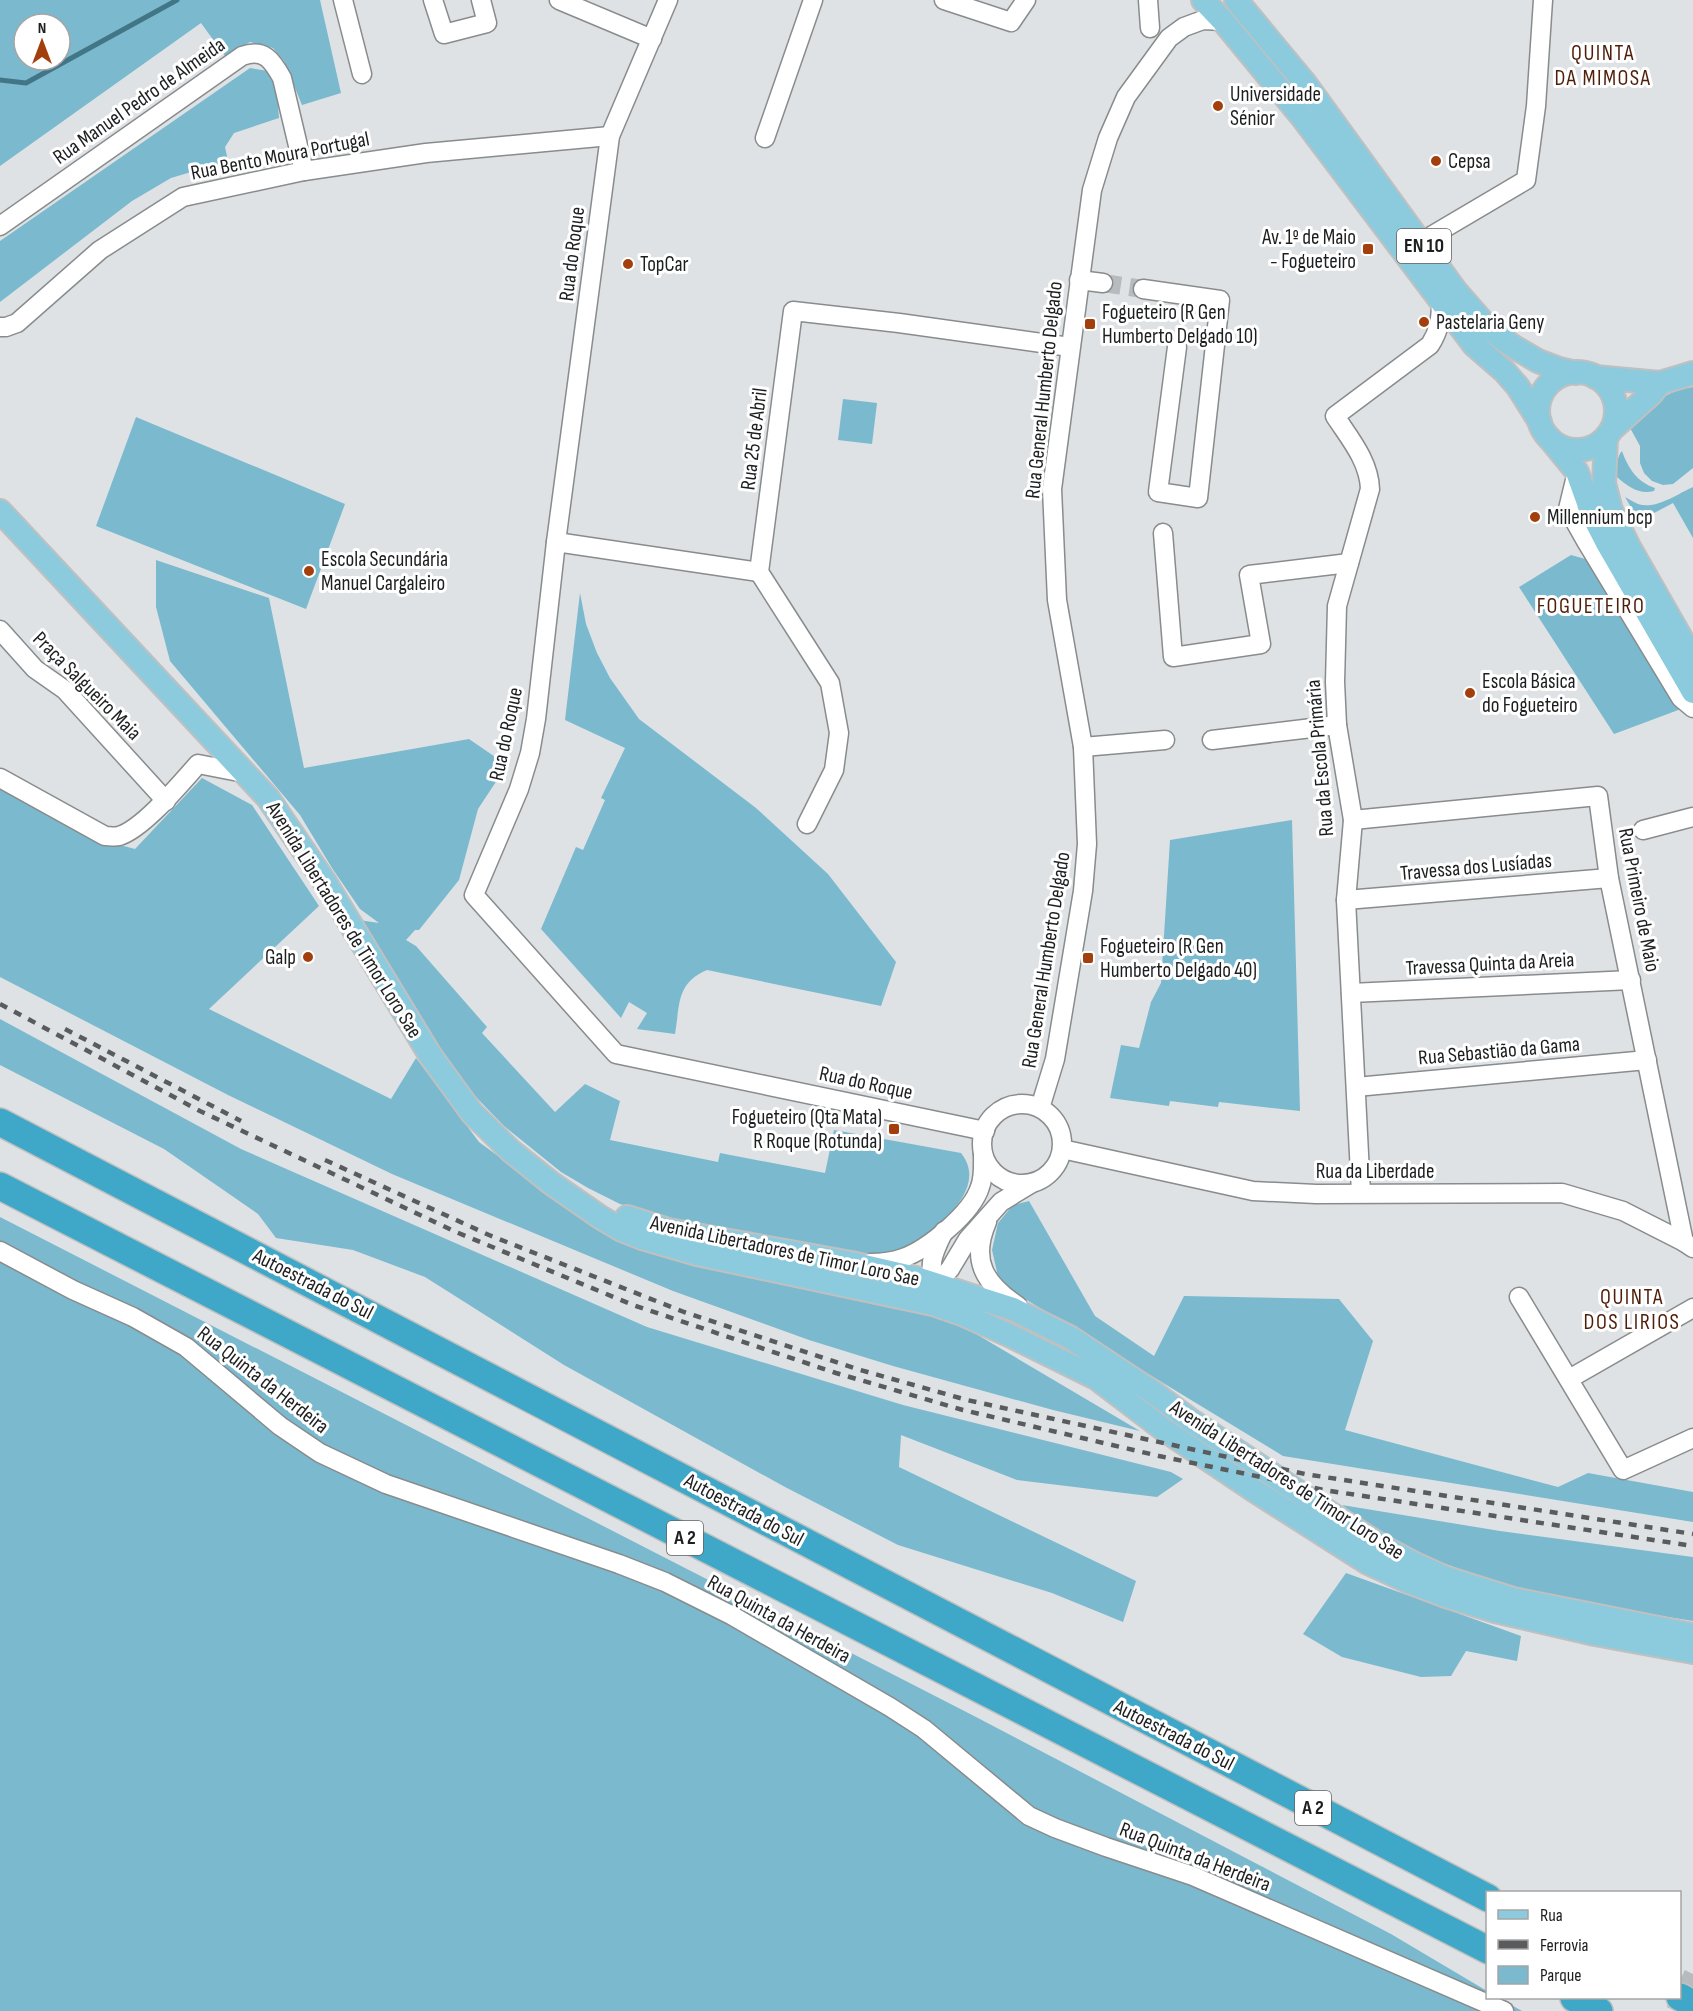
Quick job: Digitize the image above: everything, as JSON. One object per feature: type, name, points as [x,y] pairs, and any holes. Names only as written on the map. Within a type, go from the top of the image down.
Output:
[{"type":"highway","name":"Autoestrada do Sul","points":[[0,1122],[1486,1897]]},
{"type":"highway","name":"A 2","points":[[0,1186],[1486,1949]]},
{"type":"highway","points":[[1576,1999],[1599,2011]]},
{"type":"main road","name":"EN 10","points":[[1203,0],[1302,117],[1474,345],[1505,372],[1518,387],[1545,430],[1577,472],[1592,514],[1602,533],[1693,692]]},
{"type":"main road","name":"EN 10","points":[[1236,0],[1304,82],[1455,290],[1489,329],[1514,348],[1538,361],[1585,375]]},
{"type":"main road","points":[[1660,383],[1609,434],[1588,448],[1578,450],[1558,445],[1545,430],[1538,412],[1539,402],[1549,384],[1566,374],[1660,383],[1693,373]]},
{"type":"main road","points":[[1585,375],[1610,390],[1614,399],[1615,419],[1609,434],[1604,483],[1611,510],[1629,547],[1693,659]]},
{"type":"main road","name":"Avenida Libertadores de Timor Loro Sae","points":[[0,511],[268,798],[325,882],[405,1016],[472,1113],[490,1132],[537,1172],[575,1200],[622,1230],[666,1246],[933,1304],[962,1314],[1013,1337],[1096,1378],[1163,1429],[1252,1489],[1368,1563],[1407,1581],[1495,1611],[1595,1634],[1693,1652]]},
{"type":"main road","name":"Avenida Libertadores de Timor Loro Sae","points":[[537,1172],[584,1198],[649,1224],[722,1241],[851,1263],[935,1282],[1013,1309],[1071,1338],[1383,1547],[1446,1578],[1514,1599],[1693,1635]]},
{"type":"street","points":[[342,0],[362,74]]},
{"type":"street","points":[[433,0],[444,34],[487,22],[481,0]]},
{"type":"street","points":[[560,0],[652,39]]},
{"type":"street","name":"Rua do Roque","points":[[669,0],[610,136],[530,753],[519,789],[474,895],[616,1054],[985,1131]]},
{"type":"street","points":[[765,138],[813,0]]},
{"type":"street","points":[[944,0],[1011,22],[1026,0]]},
{"type":"street","points":[[1148,0],[1150,27]]},
{"type":"street","points":[[1421,242],[1526,180],[1536,106],[1543,0]]},
{"type":"street","name":"Rua General Humberto Delgado","points":[[1040,1108],[1055,1059],[1083,891],[1087,844],[1083,747],[1057,600],[1052,489],[1092,190],[1108,138],[1126,97],[1169,38],[1184,27],[1203,20],[1223,21]]},
{"type":"street","name":"Rua Manuel Pedro de Almeida","points":[[0,226],[250,53],[263,55],[274,65],[282,78],[304,171]]},
{"type":"street","name":"Rua Bento Moura Portugal","points":[[0,327],[17,322],[100,250],[183,197],[304,171],[426,153],[610,136]]},
{"type":"street","points":[[1079,280],[1103,283]]},
{"type":"street","points":[[1143,289],[1220,300],[1198,498],[1158,492],[1177,348]]},
{"type":"street","points":[[1430,345],[1440,325],[1441,302]]},
{"type":"street","name":"Rua 25 de Abril","points":[[759,572],[793,311],[899,322],[1070,347]]},
{"type":"street","name":"Rua da Escola Primária","points":[[1361,1193],[1346,900],[1353,820],[1337,725],[1335,682],[1337,606],[1371,489],[1370,476],[1365,462],[1335,416],[1430,345],[1454,339],[1474,345]]},
{"type":"street","points":[[1577,472],[1569,509],[1681,698],[1693,708]]},
{"type":"street","points":[[1163,533],[1173,657],[1261,644],[1249,575],[1349,563]]},
{"type":"street","points":[[556,542],[759,572],[830,683],[839,733],[834,770],[807,824]]},
{"type":"street","name":"Praça Salgueiro Maia","points":[[0,630],[35,669],[65,690],[166,801]]},
{"type":"street","points":[[1212,740],[1337,725]]},
{"type":"street","points":[[1083,747],[1165,740]]},
{"type":"street","points":[[0,778],[105,836],[118,836],[130,830],[166,801],[198,764],[244,773]]},
{"type":"street","name":"Rua Primeiro de Maio","points":[[1353,820],[1598,796],[1609,878],[1688,1245]]},
{"type":"street","points":[[1643,830],[1693,817]]},
{"type":"street","name":"Travessa dos Lusíadas","points":[[1346,900],[1609,878]]},
{"type":"street","name":"Travessa Quinta da Areia","points":[[1351,993],[1630,980]]},
{"type":"street","name":"Rua Sebastião da Gama","points":[[1356,1087],[1647,1060]]},
{"type":"street","points":[[851,1263],[883,1263],[903,1258],[944,1231],[967,1210],[981,1186],[982,1139],[994,1116],[1005,1108],[1018,1104],[1031,1105],[1040,1108],[1054,1119],[1060,1130],[1062,1149],[1054,1169],[1044,1178],[1011,1195],[992,1211],[968,1239],[950,1269],[935,1282],[931,1268],[933,1253],[944,1231]]},
{"type":"street","name":"Rua da Liberdade","points":[[1062,1149],[1253,1191],[1316,1194],[1562,1193],[1623,1211],[1688,1245]]},
{"type":"street","points":[[983,1153],[996,1174],[1007,1181],[1019,1184],[1032,1183]]},
{"type":"street","points":[[992,1211],[980,1238],[980,1252],[986,1277],[1004,1297],[1044,1324]]},
{"type":"street","name":"Rua Quinta da Herdeira","points":[[0,1251],[73,1290],[133,1317],[186,1347],[280,1426],[320,1453],[386,1484],[665,1582],[732,1615],[924,1729],[1029,1816],[1106,1847],[1193,1876],[1504,2011]]},
{"type":"street","name":"Avenida Libertadores de Timor Loro Sae","points":[[750,1265],[813,1269],[907,1286],[920,1287],[935,1282],[943,1296],[1045,1340],[1096,1378]]},
{"type":"street","points":[[1519,1297],[1623,1470],[1693,1438]]},
{"type":"street","points":[[1569,1379],[1693,1308]]},
{"type":"green space","points":[[0,0],[320,0],[341,93],[302,105],[284,61],[273,48],[250,42],[225,56],[201,23],[0,166]]},
{"type":"green space","points":[[250,68],[268,71],[277,94],[279,118],[234,133],[225,147],[228,161],[171,178],[132,201],[0,302],[0,241]]},
{"type":"green space","points":[[1693,387],[1693,468],[1673,484],[1663,485],[1652,481],[1644,473],[1640,463],[1640,446],[1629,426],[1665,396]]},
{"type":"green space","points":[[843,399],[877,403],[872,444],[838,440]]},
{"type":"green space","points":[[136,417],[345,504],[306,609],[96,526]]},
{"type":"green space","points":[[1622,451],[1634,474],[1655,488],[1654,491],[1644,492],[1634,489],[1617,477],[1618,460]]},
{"type":"green space","points":[[1693,487],[1693,538],[1673,503],[1639,521],[1625,497],[1638,504],[1652,505]]},
{"type":"green space","points":[[1571,555],[1592,561],[1681,709],[1614,734],[1519,587]]},
{"type":"green space","points":[[156,560],[269,598],[304,768],[469,739],[507,765],[478,809],[459,880],[419,930],[415,930],[406,940],[416,946],[487,1027],[482,1033],[555,1112],[585,1084],[620,1101],[610,1140],[718,1162],[720,1153],[825,1173],[834,1130],[961,1153],[968,1167],[969,1181],[954,1209],[929,1232],[915,1241],[898,1250],[878,1255],[862,1255],[685,1223],[620,1204],[588,1188],[561,1172],[504,1126],[473,1094],[444,1054],[359,920],[379,923],[360,909],[300,815],[170,661],[156,607]]},
{"type":"green space","points":[[580,593],[586,624],[597,653],[610,678],[639,719],[756,808],[828,874],[896,962],[881,1006],[707,970],[690,981],[681,996],[675,1034],[637,1029],[647,1013],[629,1002],[621,1018],[541,929],[576,847],[583,850],[605,800],[601,798],[625,748],[565,720]]},
{"type":"green space","points":[[202,778],[252,805],[319,906],[209,1009],[391,1099],[416,1058],[479,1142],[542,1188],[613,1232],[954,1321],[1140,1431],[1053,1410],[893,1366],[809,1340],[673,1291],[392,1174],[228,1095],[0,977],[0,786],[105,841],[135,849]]},
{"type":"green space","points":[[1292,820],[1300,1111],[1219,1102],[1218,1107],[1170,1101],[1169,1106],[1110,1098],[1121,1045],[1139,1048],[1151,1002],[1161,983],[1170,840]]},
{"type":"green space","points":[[0,1019],[241,1149],[647,1327],[903,1405],[1171,1472],[1183,1479],[1157,1497],[1017,1480],[901,1435],[899,1467],[1136,1581],[1123,1622],[1052,1593],[898,1545],[785,1487],[564,1365],[425,1277],[353,1250],[276,1238],[258,1214],[164,1149],[0,1065]]},
{"type":"green space","points":[[1029,1201],[1095,1316],[1154,1356],[1184,1296],[1339,1299],[1373,1341],[1345,1430],[1558,1487],[1588,1473],[1693,1492],[1693,1522],[1283,1456],[1002,1285],[992,1250],[998,1223],[1013,1205]]},
{"type":"green space","points":[[0,1217],[976,1717],[1391,1934],[1486,1990],[1486,1999],[1501,1999],[1522,2011],[0,2011]]},
{"type":"green space","points":[[1342,1505],[1500,1531],[1693,1557],[1693,1621],[1537,1596],[1423,1556],[1375,1529]]},
{"type":"green space","points":[[1346,1573],[1521,1636],[1517,1661],[1466,1651],[1451,1676],[1421,1677],[1342,1657],[1303,1634]]},
{"type":"waterway","points":[[0,80],[26,83],[177,0]]},
{"type":"tunnel","points":[[1103,283],[1143,289]]},
{"type":"tunnel","points":[[1681,1999],[1693,1974]]},
{"type":"tunnel","points":[[1675,2011],[1681,1999]]},
{"type":"railway","points":[[0,1004],[200,1111],[456,1232],[633,1305],[836,1373],[963,1410],[1159,1456],[1324,1490],[1693,1546]]},
{"type":"railway","points":[[65,1029],[241,1121]]},
{"type":"railway","points":[[325,1160],[489,1235],[684,1312],[857,1369],[967,1400],[1305,1474],[1693,1534]]},
{"type":"place","name":"Universidade Sénior","points":[[1218,106]]},
{"type":"place","name":"Cepsa","points":[[1436,161]]},
{"type":"place","name":"Av. 1º de Maio - Fogueteiro","points":[[1368,249]]},
{"type":"place","name":"TopCar","points":[[628,264]]},
{"type":"place","name":"Pastelaria Geny","points":[[1424,322]]},
{"type":"place","name":"Fogueteiro (R Gen Humberto Delgado 10)","points":[[1090,324]]},
{"type":"place","name":"Millennium bcp","points":[[1535,517]]},
{"type":"place","name":"Escola Secundária Manuel Cargaleiro","points":[[309,571]]},
{"type":"place","name":"Escola Básica do Fogueteiro","points":[[1470,693]]},
{"type":"place","name":"Galp","points":[[308,957]]},
{"type":"place","name":"Fogueteiro (R Gen Humberto Delgado 40)","points":[[1088,958]]},
{"type":"place","name":"Fogueteiro (Qta Mata) R Roque (Rotunda)","points":[[894,1129]]},
{"type":"district","name":"QUINTA DA MIMOSA","points":[[1603,66]]},
{"type":"district","name":"FOGUETEIRO","points":[[1591,606]]},
{"type":"district","name":"QUINTA DOS LIRIOS","points":[[1632,1310]]}]
